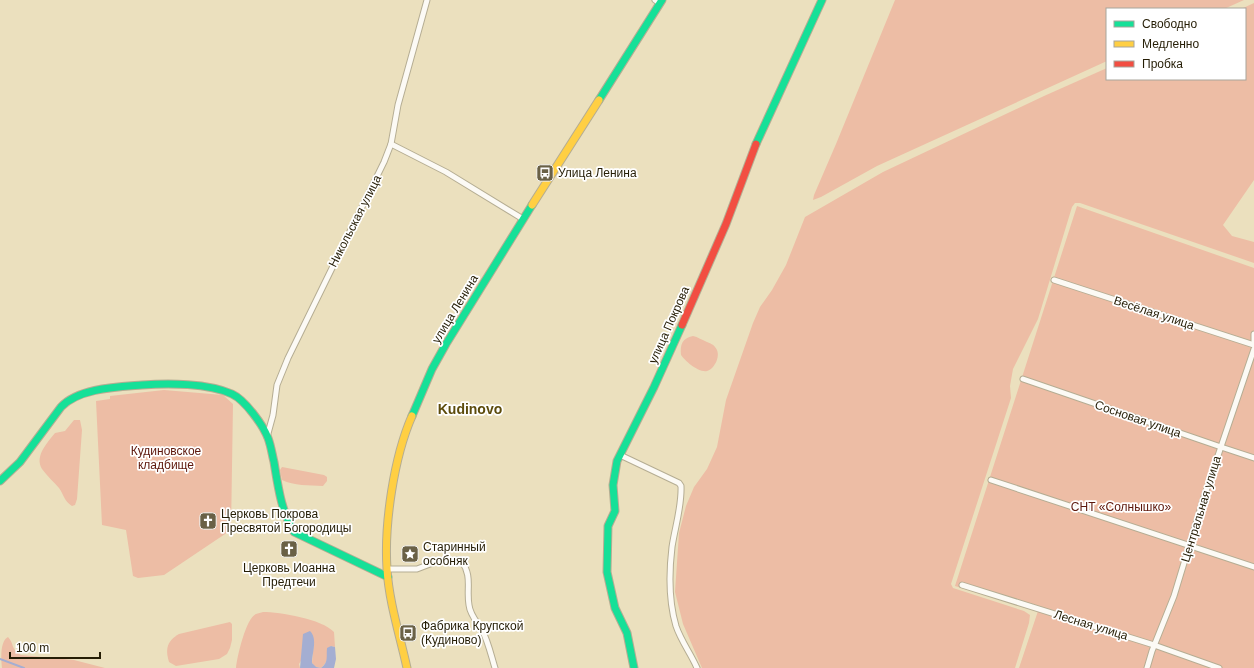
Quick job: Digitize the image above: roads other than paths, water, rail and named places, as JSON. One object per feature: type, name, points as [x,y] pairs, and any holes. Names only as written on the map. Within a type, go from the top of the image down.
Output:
[{"type":"street","name":"Никольская улица","points":[[267,437],[273,415],[276,385],[335,260],[375,183],[391,144],[398,105],[427,0]]},
{"type":"street","name":"улица Покрова","points":[[634,668],[627,633],[615,608],[607,572],[608,526],[615,511],[613,485],[617,461],[654,387],[726,224],[756,144],[822,0]]},
{"type":"street","name":"улица Ленина","points":[[407,668],[387,573],[387,531],[400,452],[409,423],[432,369],[523,219],[659,1]]},
{"type":"street","points":[[391,144],[446,172],[523,219]]},
{"type":"street","name":"Весёлая улица","points":[[1054,280],[1254,346]]},
{"type":"street","points":[[1254,334],[1254,342]]},
{"type":"street","name":"Центральная улица","points":[[1147,668],[1154,645],[1174,596],[1204,497],[1254,349]]},
{"type":"street","name":"Сосновая улица","points":[[1023,379],[1221,448],[1254,458]]},
{"type":"street","points":[[0,480],[12,471],[24,458],[57,412],[66,402],[75,396],[123,387],[183,384],[215,388],[224,391],[239,398],[250,411],[267,437],[275,464],[286,516],[289,526],[294,532],[387,573],[417,569],[438,561],[461,560],[468,573],[468,604],[471,613],[482,630],[495,668]]},
{"type":"street","points":[[620,455],[679,482],[682,486],[670,568],[673,612],[677,628],[697,668]]},
{"type":"street","points":[[992,480],[1189,547],[1254,567]]},
{"type":"street","name":"Лесная улица","points":[[962,585],[1154,645],[1219,668]]},
{"type":"water","points":[[310,631],[314,638],[312,663],[316,667],[321,668],[300,668],[303,634]]},
{"type":"water","points":[[331,646],[335,647],[336,659],[334,668],[321,668],[324,666],[327,659],[327,648]]},
{"type":"waterway","points":[[0,659],[24,668]]},
{"type":"place","name":"Улица Ленина","points":[[545,173]]},
{"type":"place","name":"Церковь Покрова Пресвятой Богородицы","points":[[208,521]]},
{"type":"place","name":"Церковь Иоанна Предтечи","points":[[289,549]]},
{"type":"place","name":"Старинный особняк","points":[[410,554]]},
{"type":"place","name":"Фабрика Крупской (Кудиново)","points":[[408,633]]},
{"type":"district","name":"Kudinovo","points":[[470,409]]},
{"type":"park label","name":"Кудиновское кладбище","points":[[166,458]]},
{"type":"park label","name":"СНТ «Солнышко»","points":[[1121,507]]}]
